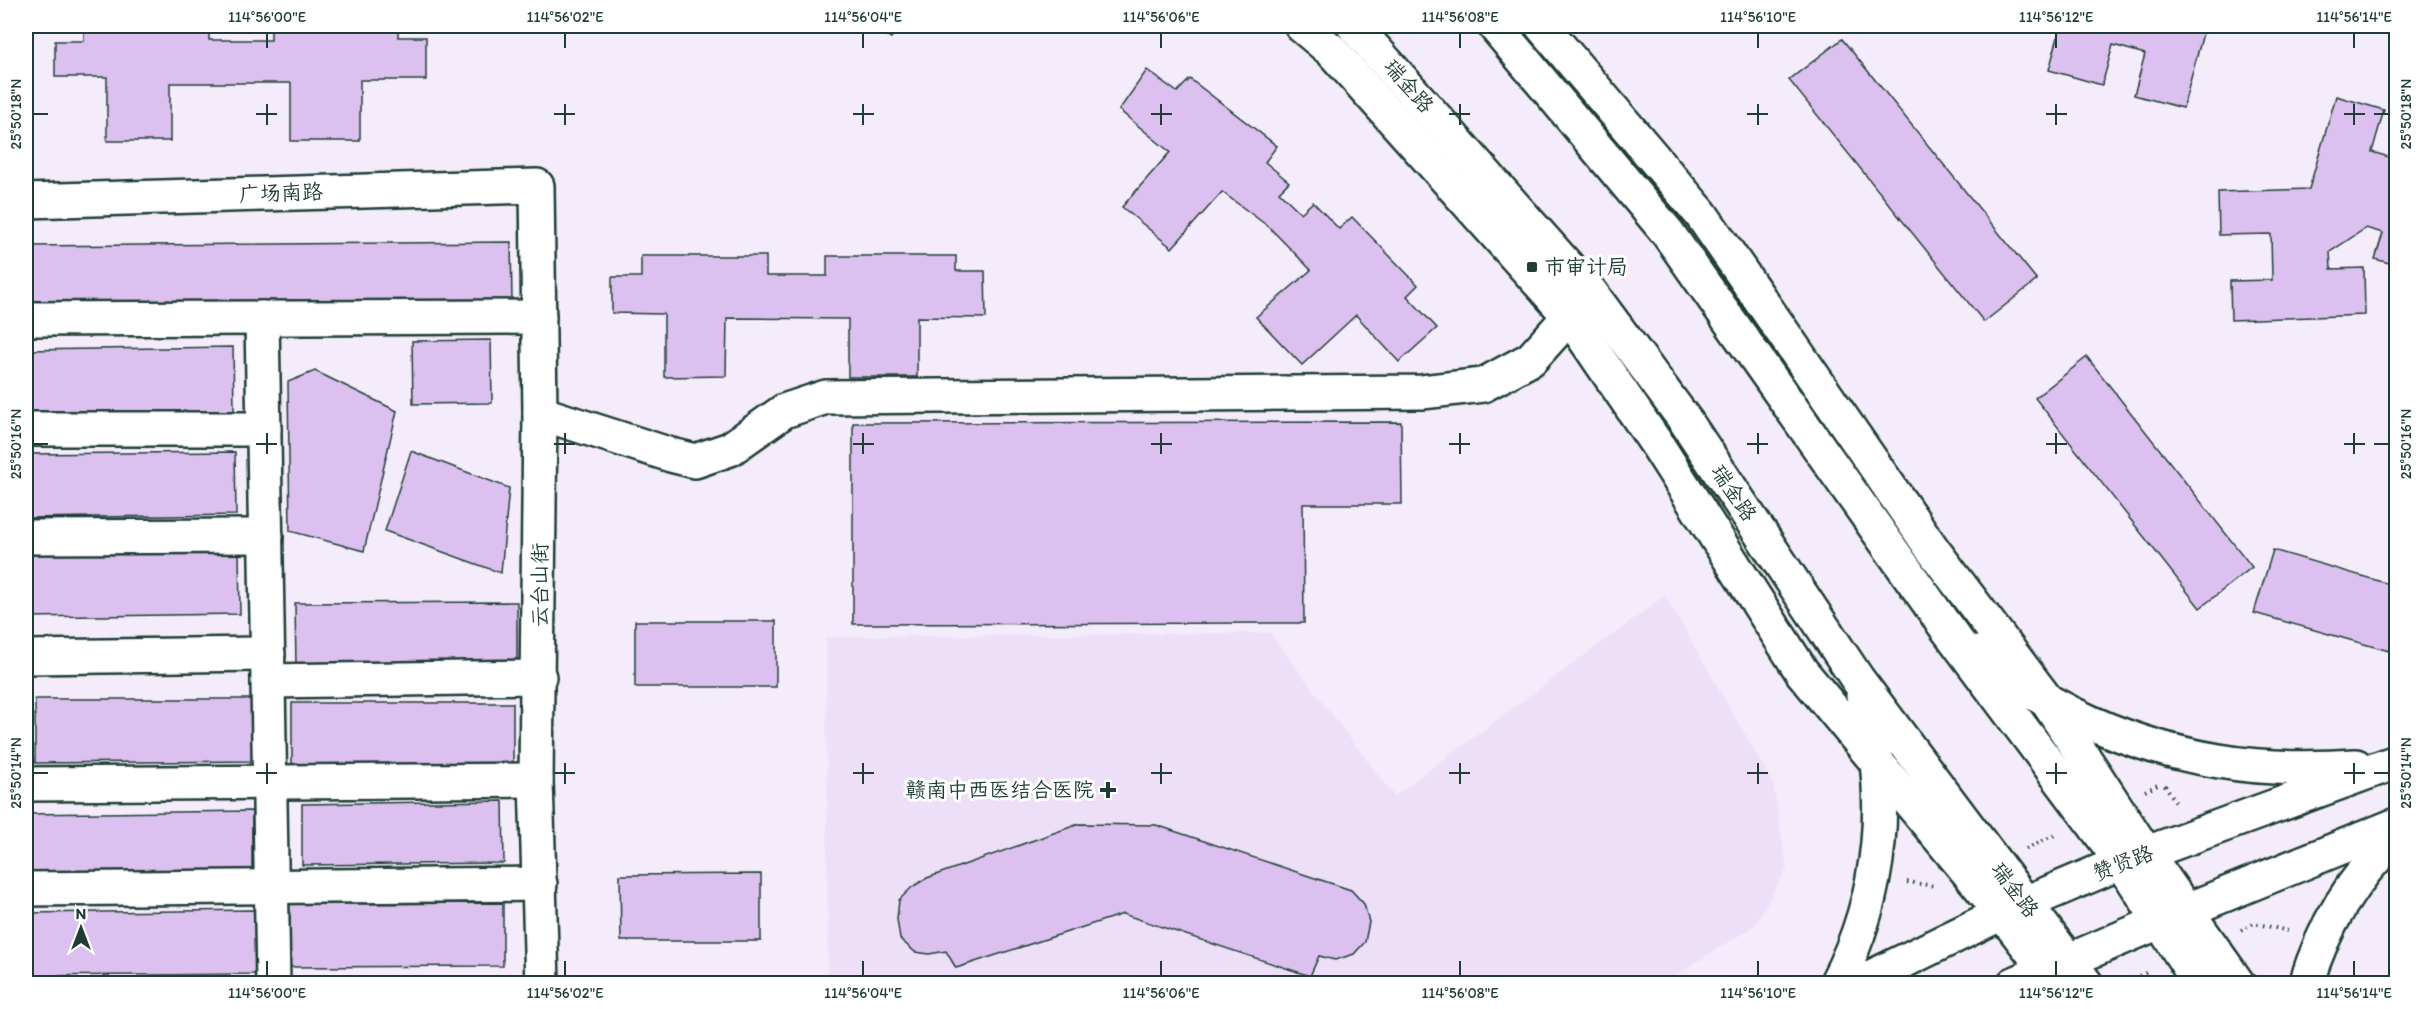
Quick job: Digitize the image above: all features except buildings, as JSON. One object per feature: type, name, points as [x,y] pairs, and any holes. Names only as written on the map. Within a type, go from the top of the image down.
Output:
[{"type":"street","points":[[1302,26],[1332,51],[1580,305],[1658,446],[1802,672],[1877,762],[2014,908]]},
{"type":"street","name":"瑞金路","points":[[1354,26],[1580,305],[1687,423],[1858,680],[2014,908],[2065,974]]},
{"type":"street","points":[[1495,26],[1667,232],[1943,623],[2134,857],[2174,915],[2238,984]]},
{"type":"street","points":[[1542,26],[1701,214],[1933,550],[2045,698],[2134,857]]},
{"type":"street","name":"广场南路","points":[[26,201],[537,186]]},
{"type":"street","name":"云台山街","points":[[537,186],[540,413],[539,677],[536,780],[542,984]]},
{"type":"street","points":[[540,413],[695,461],[730,449],[784,411],[826,397],[1422,393],[1483,385],[1531,359],[1580,305]]},
{"type":"street","points":[[26,319],[539,316]]},
{"type":"street","points":[[262,318],[273,984]]},
{"type":"street","points":[[26,429],[264,429]]},
{"type":"street","points":[[26,537],[266,536]]},
{"type":"street","points":[[1943,623],[1984,658],[2027,688],[2074,715],[2174,752],[2265,767],[2310,769],[2397,761]]},
{"type":"street","points":[[26,657],[539,677]]},
{"type":"street","points":[[1836,984],[1858,936],[1875,869],[1880,831],[1877,762],[1869,716],[1858,680]]},
{"type":"street","name":"赞贤路","points":[[1857,984],[2014,908],[2134,857],[2397,761]]},
{"type":"street","points":[[26,784],[536,780]]},
{"type":"street","points":[[2014,984],[2065,974],[2174,915],[2397,825]]},
{"type":"street","points":[[2306,984],[2321,939],[2350,887],[2373,859],[2397,837]]},
{"type":"street","points":[[26,889],[540,884]]},
{"type":"street","points":[[2174,915],[2200,984]]},
{"type":"shaded area","name":"赣南中西医结合医院","points":[[1665,596],[1773,783],[1787,868],[1754,926],[1663,983],[828,983],[826,637],[1270,633],[1394,796]]},
{"type":"place","name":"市审计局","points":[[1532,267]]},
{"type":"place","name":"赣南中西医结合医院","points":[[1108,790]]}]
